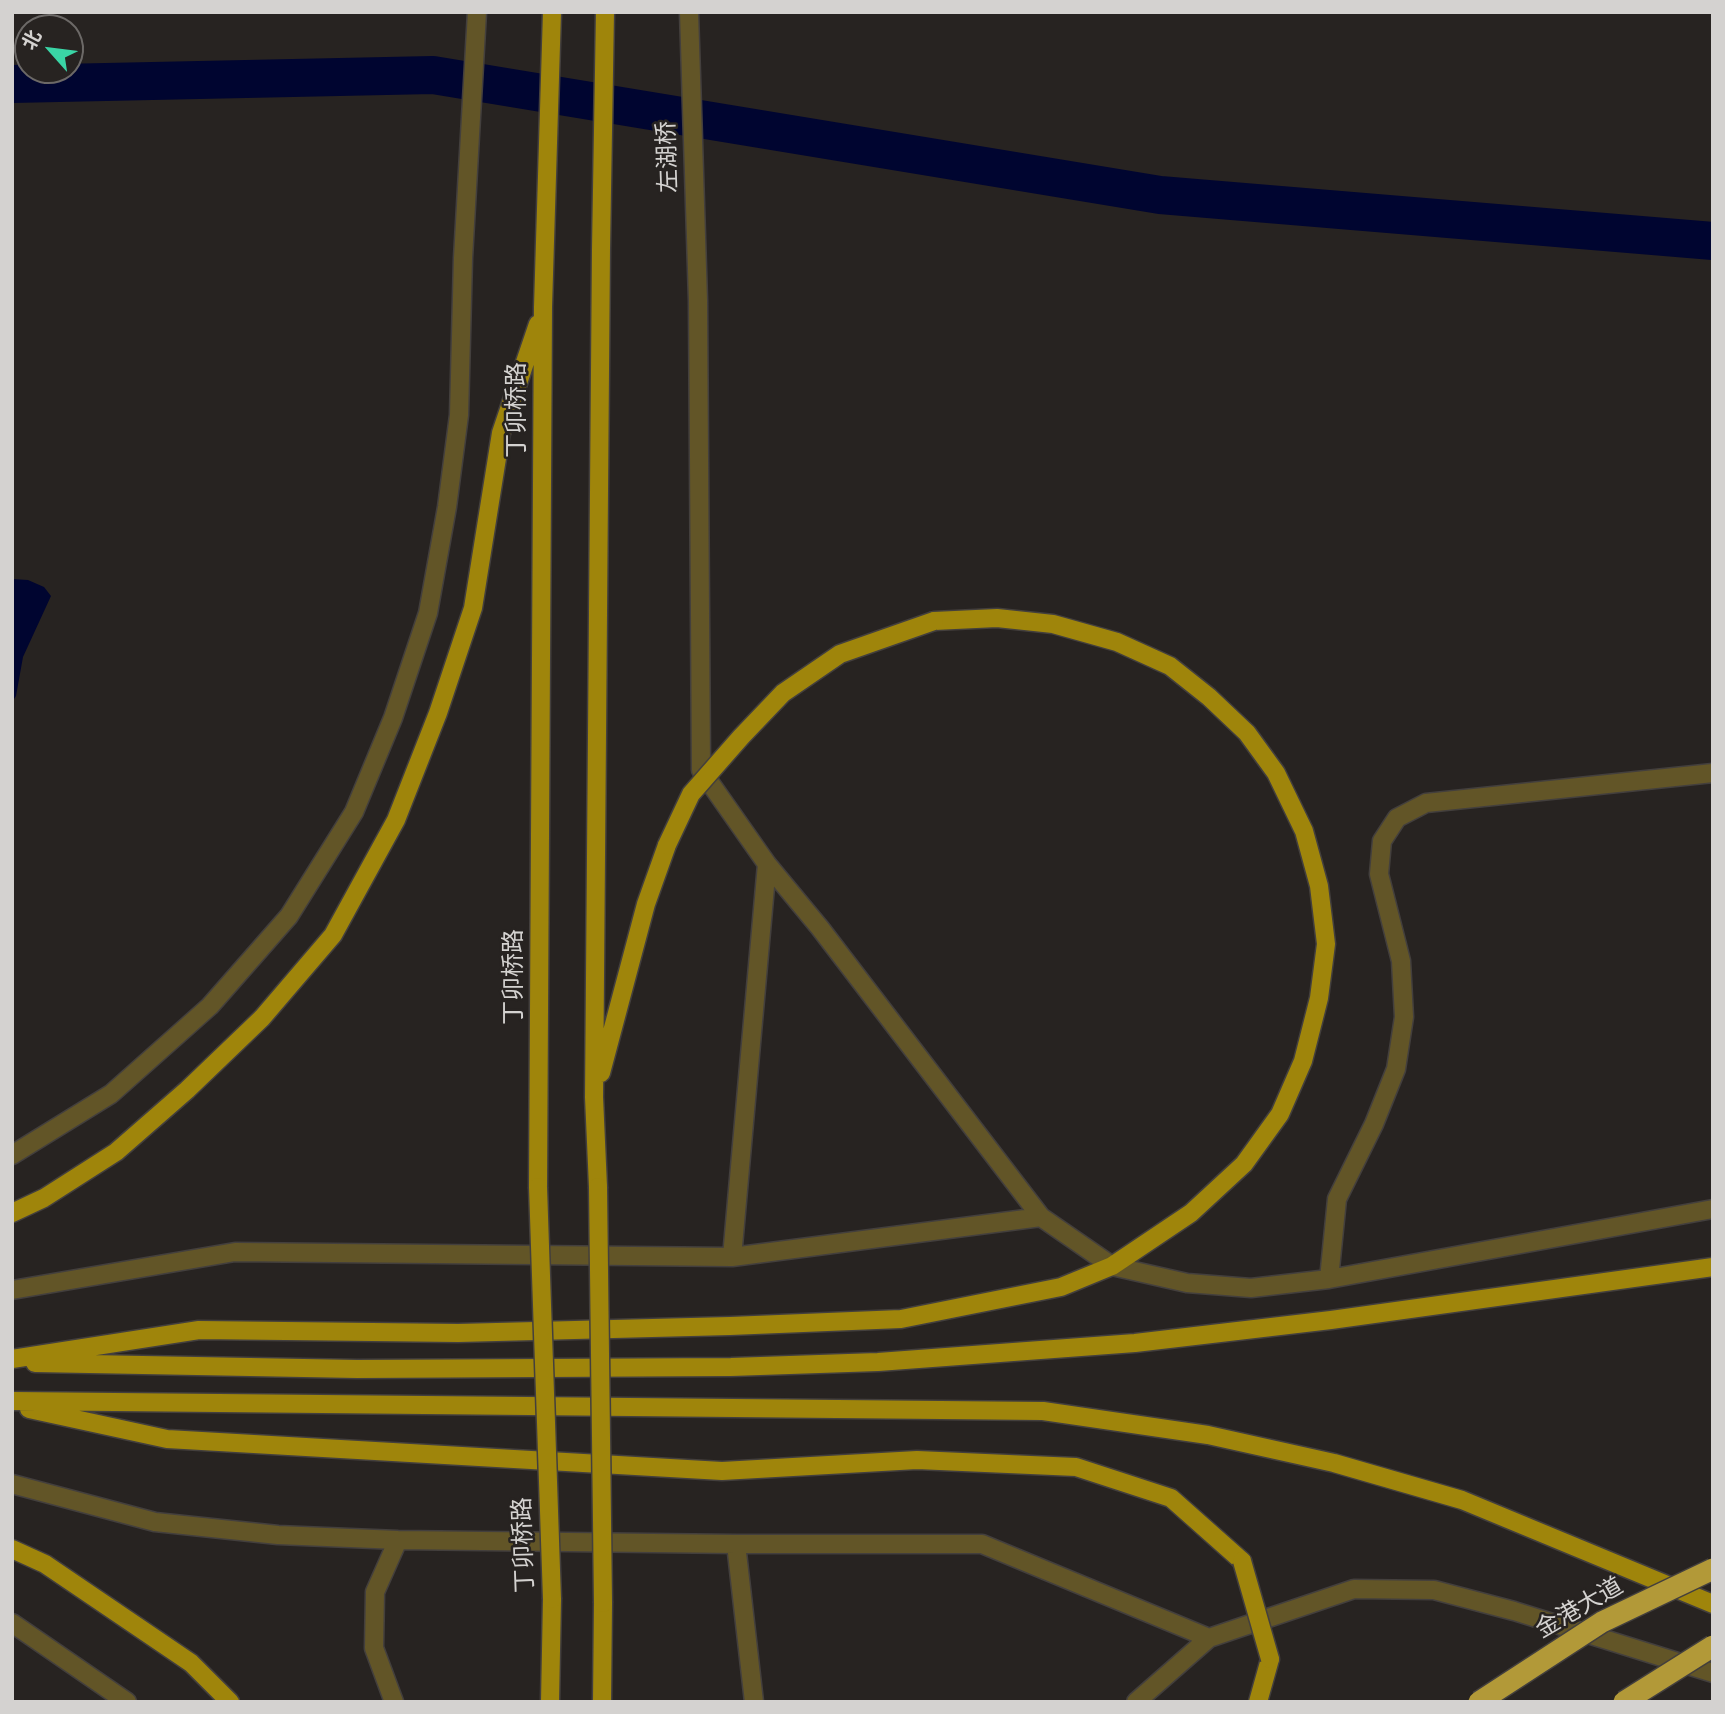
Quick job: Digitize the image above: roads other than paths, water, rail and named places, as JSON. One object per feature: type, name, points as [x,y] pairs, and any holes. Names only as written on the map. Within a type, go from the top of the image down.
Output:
[{"type":"highway","name":"金港大道","points":[[1479,1702],[1602,1622],[1713,1569]]},
{"type":"highway","points":[[1624,1702],[1713,1646]]},
{"type":"main road","name":"丁卯桥路","points":[[550,1702],[552,1599],[538,1187],[543,307],[552,12]]},
{"type":"main road","points":[[602,1702],[598,1187],[594,1097],[605,12]]},
{"type":"main road","points":[[12,1213],[44,1198],[116,1152],[187,1090],[262,1018],[333,935],[396,820],[438,713],[473,608],[501,433],[543,307]]},
{"type":"main road","points":[[12,1361],[199,1330],[458,1333],[901,1319],[1061,1287],[1112,1266],[1191,1213],[1244,1164],[1280,1114],[1303,1060],[1319,998],[1326,944],[1319,886],[1304,831],[1276,773],[1247,733],[1209,697],[1170,666],[1117,642],[1053,624],[997,618],[934,621],[840,654],[783,693],[740,737],[691,794],[667,845],[646,904],[594,1097]]},
{"type":"main road","points":[[12,1361],[371,1369],[731,1367],[878,1362],[1135,1343],[1331,1320],[1713,1267]]},
{"type":"main road","points":[[12,1403],[181,1440],[722,1471],[917,1460],[1076,1467],[1171,1498],[1242,1561],[1270,1658],[1258,1702]]},
{"type":"main road","points":[[12,1403],[1043,1411],[1208,1435],[1334,1463],[1462,1500],[1713,1604]]},
{"type":"main road","points":[[12,1549],[45,1564],[170,1648],[191,1663],[230,1702]]},
{"type":"main road","points":[[602,1670],[608,1702]]},
{"type":"street","points":[[12,1155],[111,1094],[210,1006],[289,916],[354,812],[393,718],[428,613],[447,507],[459,415],[463,258],[477,12]]},
{"type":"street","name":"左湖桥","points":[[689,12],[698,301],[701,770],[767,864],[820,928],[1041,1217],[1112,1266]]},
{"type":"street","points":[[1329,1279],[1337,1199],[1374,1124],[1396,1069],[1404,1017],[1401,961],[1379,874],[1382,841],[1397,818],[1426,803],[1713,773]]},
{"type":"street","points":[[732,1257],[767,864]]},
{"type":"street","points":[[1112,1266],[1187,1283],[1251,1288],[1329,1279],[1713,1209]]},
{"type":"street","points":[[12,1290],[235,1252],[732,1257],[1041,1217]]},
{"type":"street","points":[[12,1484],[155,1522],[278,1535],[736,1544],[982,1544],[1209,1638]]},
{"type":"street","points":[[394,1702],[374,1648],[375,1592],[398,1539]]},
{"type":"street","points":[[736,1544],[754,1702]]},
{"type":"street","points":[[1136,1702],[1209,1638],[1354,1589],[1434,1590],[1514,1611],[1713,1673]]},
{"type":"street","points":[[12,1623],[127,1702]]},
{"type":"water","points":[[12,579],[28,580],[44,587],[51,596],[23,657],[16,696],[12,702]]},
{"type":"waterway","points":[[12,84],[433,75],[1160,195],[1713,241]]}]
